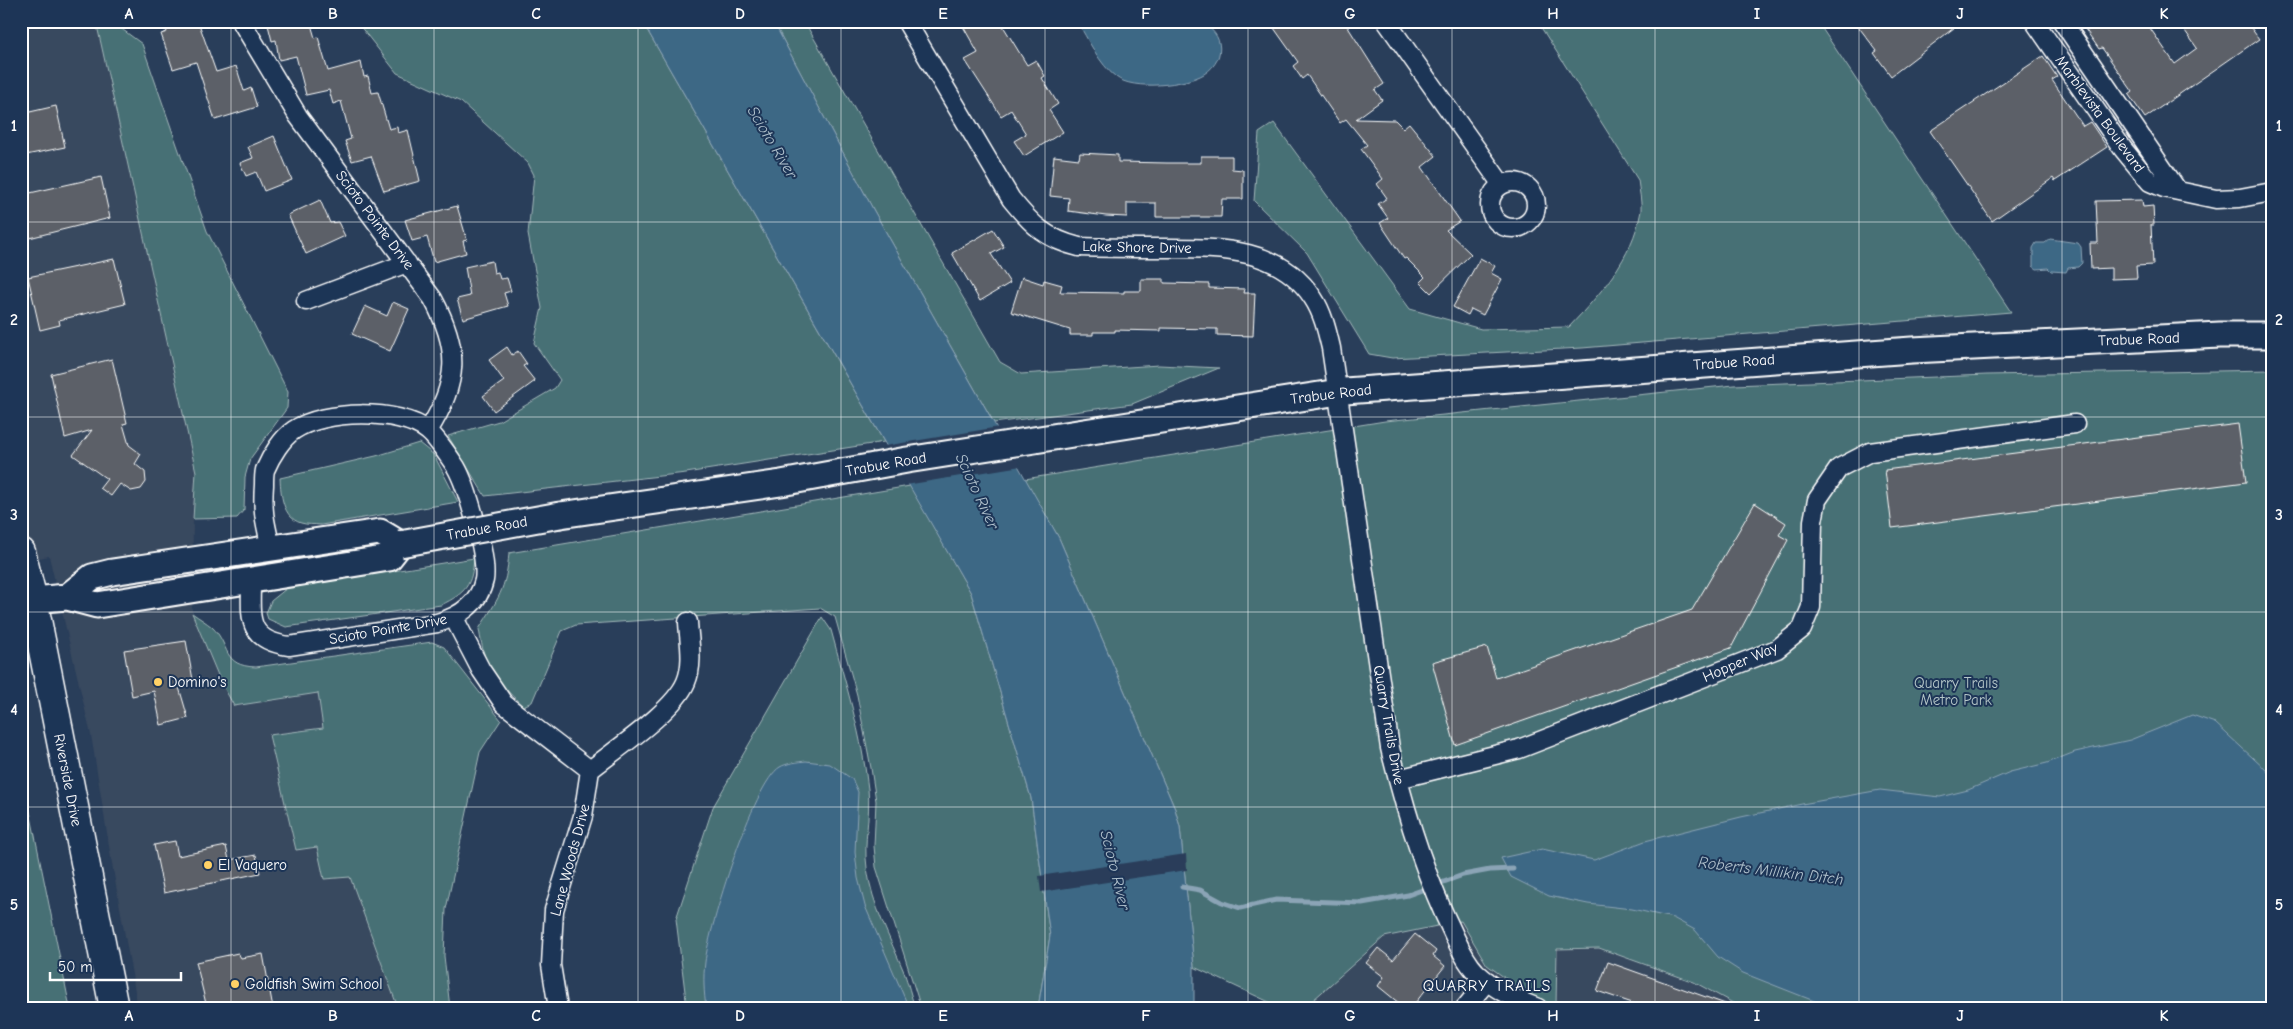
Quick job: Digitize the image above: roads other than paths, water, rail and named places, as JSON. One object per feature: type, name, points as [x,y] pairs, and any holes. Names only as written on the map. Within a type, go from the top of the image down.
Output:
[{"type":"main road","name":"Trabue Road","points":[[27,600],[67,597],[97,605],[389,558],[400,544],[560,515],[781,483],[914,459],[1338,392],[1814,356],[2042,343],[2272,335]]},
{"type":"main road","points":[[67,597],[92,578],[112,572],[380,532],[400,544]]},
{"type":"main road","name":"Riverside Drive","points":[[21,552],[27,600],[114,1008]]},
{"type":"street","name":"Scioto Pointe Drive","points":[[241,21],[298,116],[407,263],[447,324],[452,350],[453,371],[438,415],[428,431],[456,467],[468,498],[482,554],[484,579],[473,602],[454,618],[437,624],[289,646],[273,644],[259,634],[251,619],[251,580]]},
{"type":"street","name":"Lake Shore Drive","points":[[906,21],[1011,200],[1030,223],[1052,238],[1079,247],[1217,248],[1258,256],[1283,268],[1304,287],[1320,310],[1331,348],[1338,392]]},
{"type":"street","points":[[1386,21],[1502,185]]},
{"type":"street","name":"Marblevista Boulevard","points":[[2034,21],[2123,148],[2150,182],[2164,188],[2197,196],[2225,199],[2272,192]]},
{"type":"street","name":"Marblevista Boulevard","points":[[2062,21],[2178,190]]},
{"type":"street","points":[[306,301],[407,263]]},
{"type":"street","name":"Quarry Trails Drive","points":[[1338,392],[1390,748],[1419,853],[1446,919],[1464,956],[1474,970],[1510,998],[1538,1008]]},
{"type":"street","points":[[271,548],[262,510],[265,471],[282,442],[293,431],[309,423],[364,413],[386,415],[428,431]]},
{"type":"street","name":"Hopper Way","points":[[1398,779],[1519,749],[1777,649],[1802,629],[1811,607],[1815,507],[1817,500],[1839,468],[1870,452],[2075,424]]},
{"type":"street","points":[[454,618],[481,670],[504,704],[590,770],[646,726],[676,699],[686,682],[691,662],[688,622]]},
{"type":"street","name":"Lane Woods Drive","points":[[558,1008],[551,965],[554,910],[583,816],[590,770]]},
{"type":"street","points":[[1465,1008],[1487,981]]},
{"type":"water","name":"Scioto River","points":[[642,21],[773,21],[874,211],[1059,538],[1175,809],[1180,827],[1194,967],[1194,1008],[1038,1008],[1050,936],[1031,798],[971,593]]},
{"type":"water","points":[[1077,21],[1195,21],[1212,30],[1217,37],[1220,52],[1212,67],[1196,78],[1160,85],[1134,84],[1116,77],[1110,72],[1094,51]]},
{"type":"water","points":[[2050,239],[2078,243],[2081,247],[2082,263],[2078,267],[2068,268],[2066,272],[2051,271],[2048,268],[2037,269],[2033,266],[2033,248],[2036,243],[2045,243]]},
{"type":"water","points":[[2192,715],[2215,723],[2272,777],[2272,1008],[1832,1008],[1743,973],[1718,957],[1695,930],[1673,918],[1632,909],[1588,904],[1549,896],[1511,877],[1501,858],[1542,849],[1594,860],[1645,841],[1741,817],[1880,790],[1940,797],[1968,790],[2010,772],[2047,763],[2075,752],[2130,740]]},
{"type":"water","points":[[806,761],[830,764],[852,779],[858,792],[855,852],[858,878],[865,906],[909,1008],[826,1008],[810,1003],[796,1003],[765,1008],[706,1008],[704,974],[708,945],[723,890],[745,827],[757,799],[769,779],[780,767]]},
{"type":"waterway","name":"Roberts Millikin Ditch","points":[[1182,887],[1200,890],[1222,902],[1240,908],[1276,900],[1362,903],[1408,895],[1463,875],[1490,870],[1513,869]]},
{"type":"place","name":"Domino's","points":[[158,682]]},
{"type":"place","name":"El Vaquero","points":[[208,865]]},
{"type":"place","name":"Goldfish Swim School","points":[[235,984]]},
{"type":"district","name":"QUARRY TRAILS","points":[[1487,985]]},
{"type":"park label","name":"Quarry Trails Metro Park","points":[[1956,692]]}]
